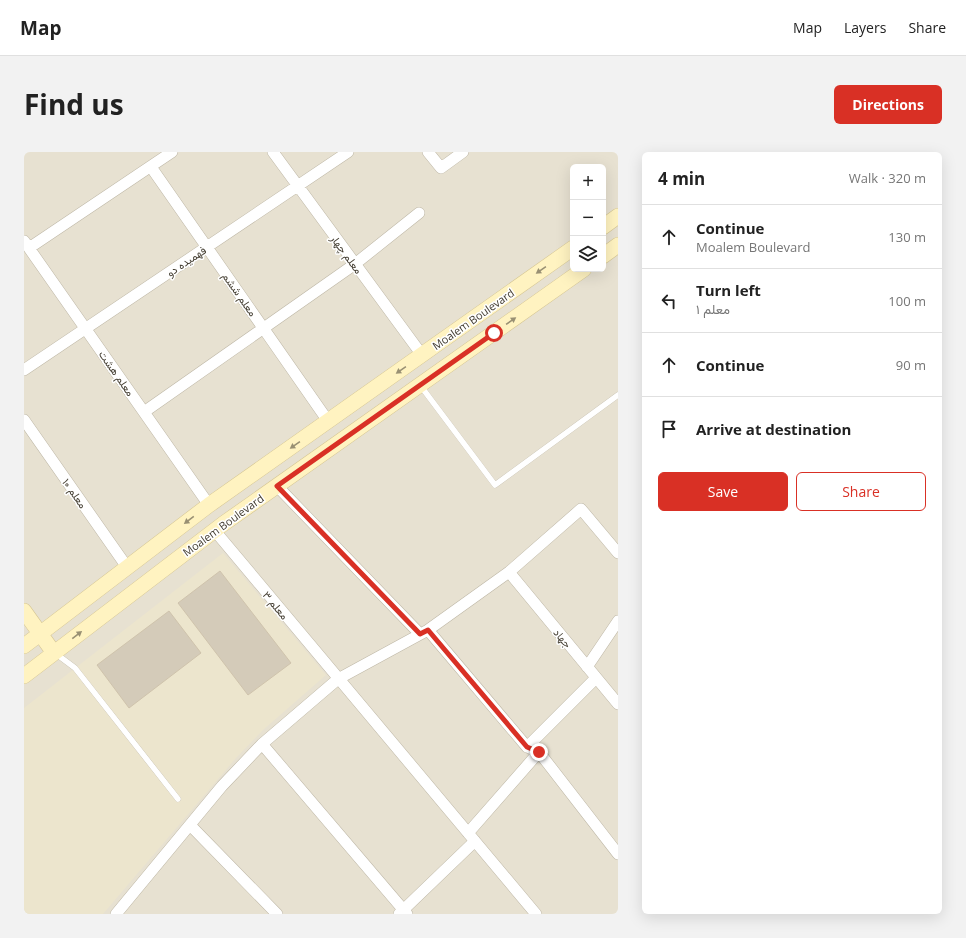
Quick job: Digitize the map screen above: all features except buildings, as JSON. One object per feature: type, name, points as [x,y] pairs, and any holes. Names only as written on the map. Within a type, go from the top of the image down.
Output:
[{"type":"main road","points":[[606,225],[618,216]]},
{"type":"main road","points":[[606,254],[618,245]]},
{"type":"main road","name":"Moalem Boulevard","points":[[24,646],[209,505],[570,250]]},
{"type":"main road","name":"Moalem Boulevard","points":[[24,676],[214,531],[580,272]]},
{"type":"main road","points":[[24,611],[54,653]]},
{"type":"street","points":[[27,245],[151,167],[172,152]]},
{"type":"street","name":"معلم چهار","points":[[273,152],[422,355]]},
{"type":"street","name":"فهمیده دو","points":[[24,370],[206,246],[348,152]]},
{"type":"street","points":[[428,152],[441,168],[463,152]]},
{"type":"street","name":"معلم ششم","points":[[151,167],[328,421]]},
{"type":"street","points":[[144,412],[355,264],[419,213]]},
{"type":"street","name":"معلم هشت","points":[[27,245],[209,505]]},
{"type":"street","name":"معلم ۱۰","points":[[24,420],[127,567]]},
{"type":"street","points":[[277,486],[424,632],[527,747],[539,752],[618,854]]},
{"type":"street","points":[[116,914],[222,786],[262,744],[338,679],[424,632],[509,572],[580,509],[618,553]]},
{"type":"street","name":"معلم ۳","points":[[214,531],[536,914]]},
{"type":"street","name":"جهاد","points":[[509,572],[618,704]]},
{"type":"street","points":[[587,667],[618,622]]},
{"type":"street","points":[[527,747],[596,678]]},
{"type":"street","points":[[262,744],[403,912],[471,837],[539,752]]},
{"type":"street","points":[[190,825],[277,914]]},
{"type":"lane","points":[[420,385],[495,485],[618,395]]},
{"type":"lane","points":[[54,653],[75,668],[178,799]]},
{"type":"shaded area","points":[[24,152],[618,152],[618,914],[24,914]]},
{"type":"shaded area","points":[[223,553],[326,675],[263,730],[236,758],[103,914],[24,914],[24,708]]},
{"type":"route","points":[[494,333],[277,486],[420,634],[428,630],[527,747],[539,752]]}]
